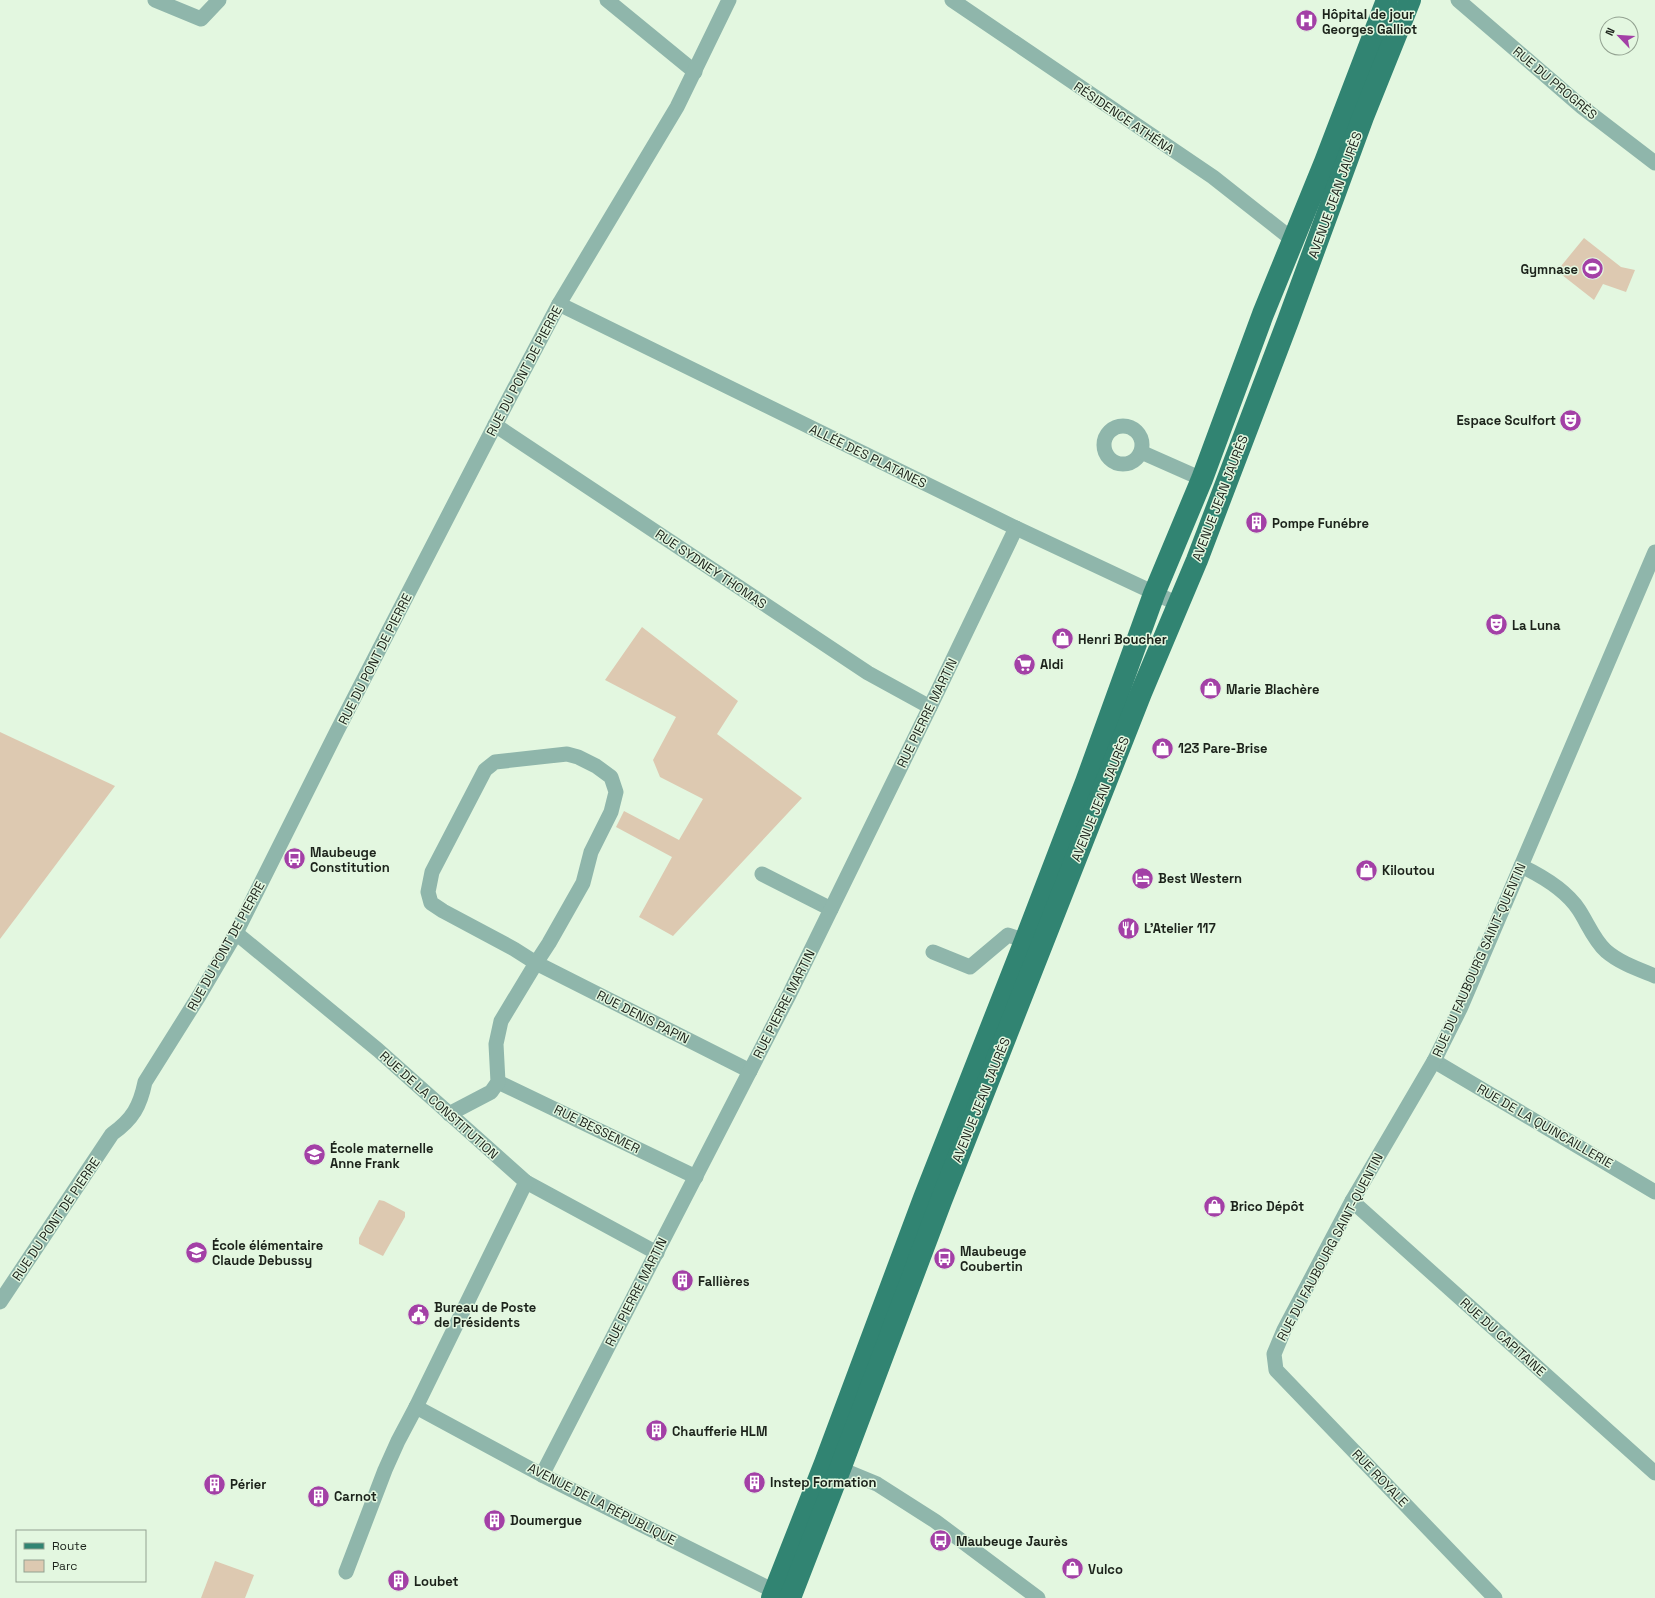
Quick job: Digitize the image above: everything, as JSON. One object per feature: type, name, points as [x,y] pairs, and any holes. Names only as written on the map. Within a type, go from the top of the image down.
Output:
[{"type":"main road","name":"AVENUE JEAN JAURÈS","points":[[833,1466],[924,1198],[1086,782],[1154,594],[1202,479],[1261,321],[1387,0]]},
{"type":"main road","name":"AVENUE JEAN JAURÈS","points":[[781,1596],[941,1201],[1141,694],[1197,560],[1288,321],[1363,117],[1410,0]]},
{"type":"street","points":[[155,0],[201,20],[219,0]]},
{"type":"street","points":[[607,0],[695,72]]},
{"type":"street","name":"RUE DU PONT DE PIERRE","points":[[0,1302],[112,1134],[124,1126],[135,1111],[142,1096],[145,1082],[199,996],[236,933],[341,724],[495,425],[559,304],[677,107],[729,0]]},
{"type":"street","name":"RÉSIDENCE ATHÉNA","points":[[952,0],[1213,177],[1293,240]]},
{"type":"street","name":"RUE DU PROGRÈS","points":[[1458,0],[1582,107],[1655,163]]},
{"type":"street","name":"ALLÉE DES PLATANES","points":[[559,304],[1016,528],[1178,604]]},
{"type":"street","name":"RUE SYDNEY THOMAS","points":[[495,425],[868,673],[930,707]]},
{"type":"street","points":[[1141,452],[1202,479]]},
{"type":"street","name":"RUE PIERRE MARTIN","points":[[542,1475],[750,1072],[930,707],[1016,528]]},
{"type":"street","name":"RUE DU FAUBOURG SAINT-QUENTIN","points":[[1274,1354],[1284,1330],[1352,1201],[1434,1060],[1460,1009],[1655,552]]},
{"type":"street","points":[[449,1114],[491,1092],[498,1082],[496,1044],[500,1021],[549,943],[582,883],[591,852],[612,812],[616,792],[611,778],[596,766],[578,757],[567,754],[495,762],[485,770],[432,872],[428,892],[431,903],[443,911],[514,949],[536,963]]},
{"type":"street","points":[[1521,866],[1538,874],[1567,896],[1579,909],[1592,933],[1606,951],[1620,961],[1655,976]]},
{"type":"street","points":[[762,874],[831,909]]},
{"type":"street","name":"RUE DE LA CONSTITUTION","points":[[236,933],[378,1050],[526,1182],[657,1253]]},
{"type":"street","points":[[933,952],[970,967],[1008,935],[1025,941]]},
{"type":"street","name":"RUE DENIS PAPIN","points":[[536,963],[750,1072]]},
{"type":"street","name":"RUE DE LA QUINCAILLERIE","points":[[1434,1060],[1655,1192]]},
{"type":"street","name":"RUE BESSEMER","points":[[498,1082],[696,1177]]},
{"type":"street","points":[[346,1572],[398,1441],[526,1182]]},
{"type":"street","name":"RUE DU CAPITAINE","points":[[1352,1201],[1655,1473]]},
{"type":"street","name":"RUE ROYALE","points":[[1274,1354],[1276,1370],[1495,1598]]},
{"type":"street","name":"AVENUE DE LA RÉPUBLIQUE","points":[[416,1407],[542,1475],[781,1596]]},
{"type":"street","points":[[833,1466],[877,1484],[935,1521],[1038,1598]]},
{"type":"green space","name":"Gymnase","points":[[1584,238],[1621,267],[1635,270],[1626,292],[1603,284],[1594,300],[1557,271]]},
{"type":"green space","points":[[642,627],[738,701],[717,734],[802,798],[673,936],[639,917],[672,857],[616,827],[624,811],[679,840],[703,799],[660,777],[653,760],[676,717],[605,680]]},
{"type":"green space","points":[[0,732],[115,786],[0,939]]},
{"type":"green space","points":[[379,1200],[405,1212],[405,1217],[383,1256],[359,1244],[359,1238]]},
{"type":"green space","points":[[215,1561],[254,1575],[245,1598],[201,1598]]},
{"type":"place","name":"Hôpital de jour Georges Galliot","points":[[1307,21]]},
{"type":"place","name":"Gymnase","points":[[1593,269]]},
{"type":"place","name":"Espace Sculfort","points":[[1571,420]]},
{"type":"place","name":"Pompe Funébre","points":[[1257,523]]},
{"type":"place","name":"La Luna","points":[[1496,625]]},
{"type":"place","name":"Henri Boucher","points":[[1063,639]]},
{"type":"place","name":"Aldi","points":[[1025,664]]},
{"type":"place","name":"Marie Blachère","points":[[1210,689]]},
{"type":"place","name":"123 Pare-Brise","points":[[1162,748]]},
{"type":"place","name":"Maubeuge Constitution","points":[[295,859]]},
{"type":"place","name":"Kiloutou","points":[[1366,870]]},
{"type":"place","name":"Best Western","points":[[1142,878]]},
{"type":"place","name":"L'Atelier 117","points":[[1128,928]]},
{"type":"place","name":"École maternelle Anne Frank","points":[[315,1155]]},
{"type":"place","name":"Brico Dépôt","points":[[1215,1206]]},
{"type":"place","name":"École élémentaire Claude Debussy","points":[[197,1252]]},
{"type":"place","name":"Maubeuge Coubertin","points":[[945,1258]]},
{"type":"place","name":"Fallières","points":[[683,1281]]},
{"type":"place","name":"Bureau de Poste de Présidents","points":[[419,1314]]},
{"type":"place","name":"Chaufferie HLM","points":[[657,1431]]},
{"type":"place","name":"Instep Formation","points":[[754,1482]]},
{"type":"place","name":"Périer","points":[[214,1484]]},
{"type":"place","name":"Carnot","points":[[318,1496]]},
{"type":"place","name":"Doumergue","points":[[495,1520]]},
{"type":"place","name":"Maubeuge Jaurès","points":[[940,1541]]},
{"type":"place","name":"Vulco","points":[[1073,1569]]},
{"type":"place","name":"Loubet","points":[[398,1581]]}]
